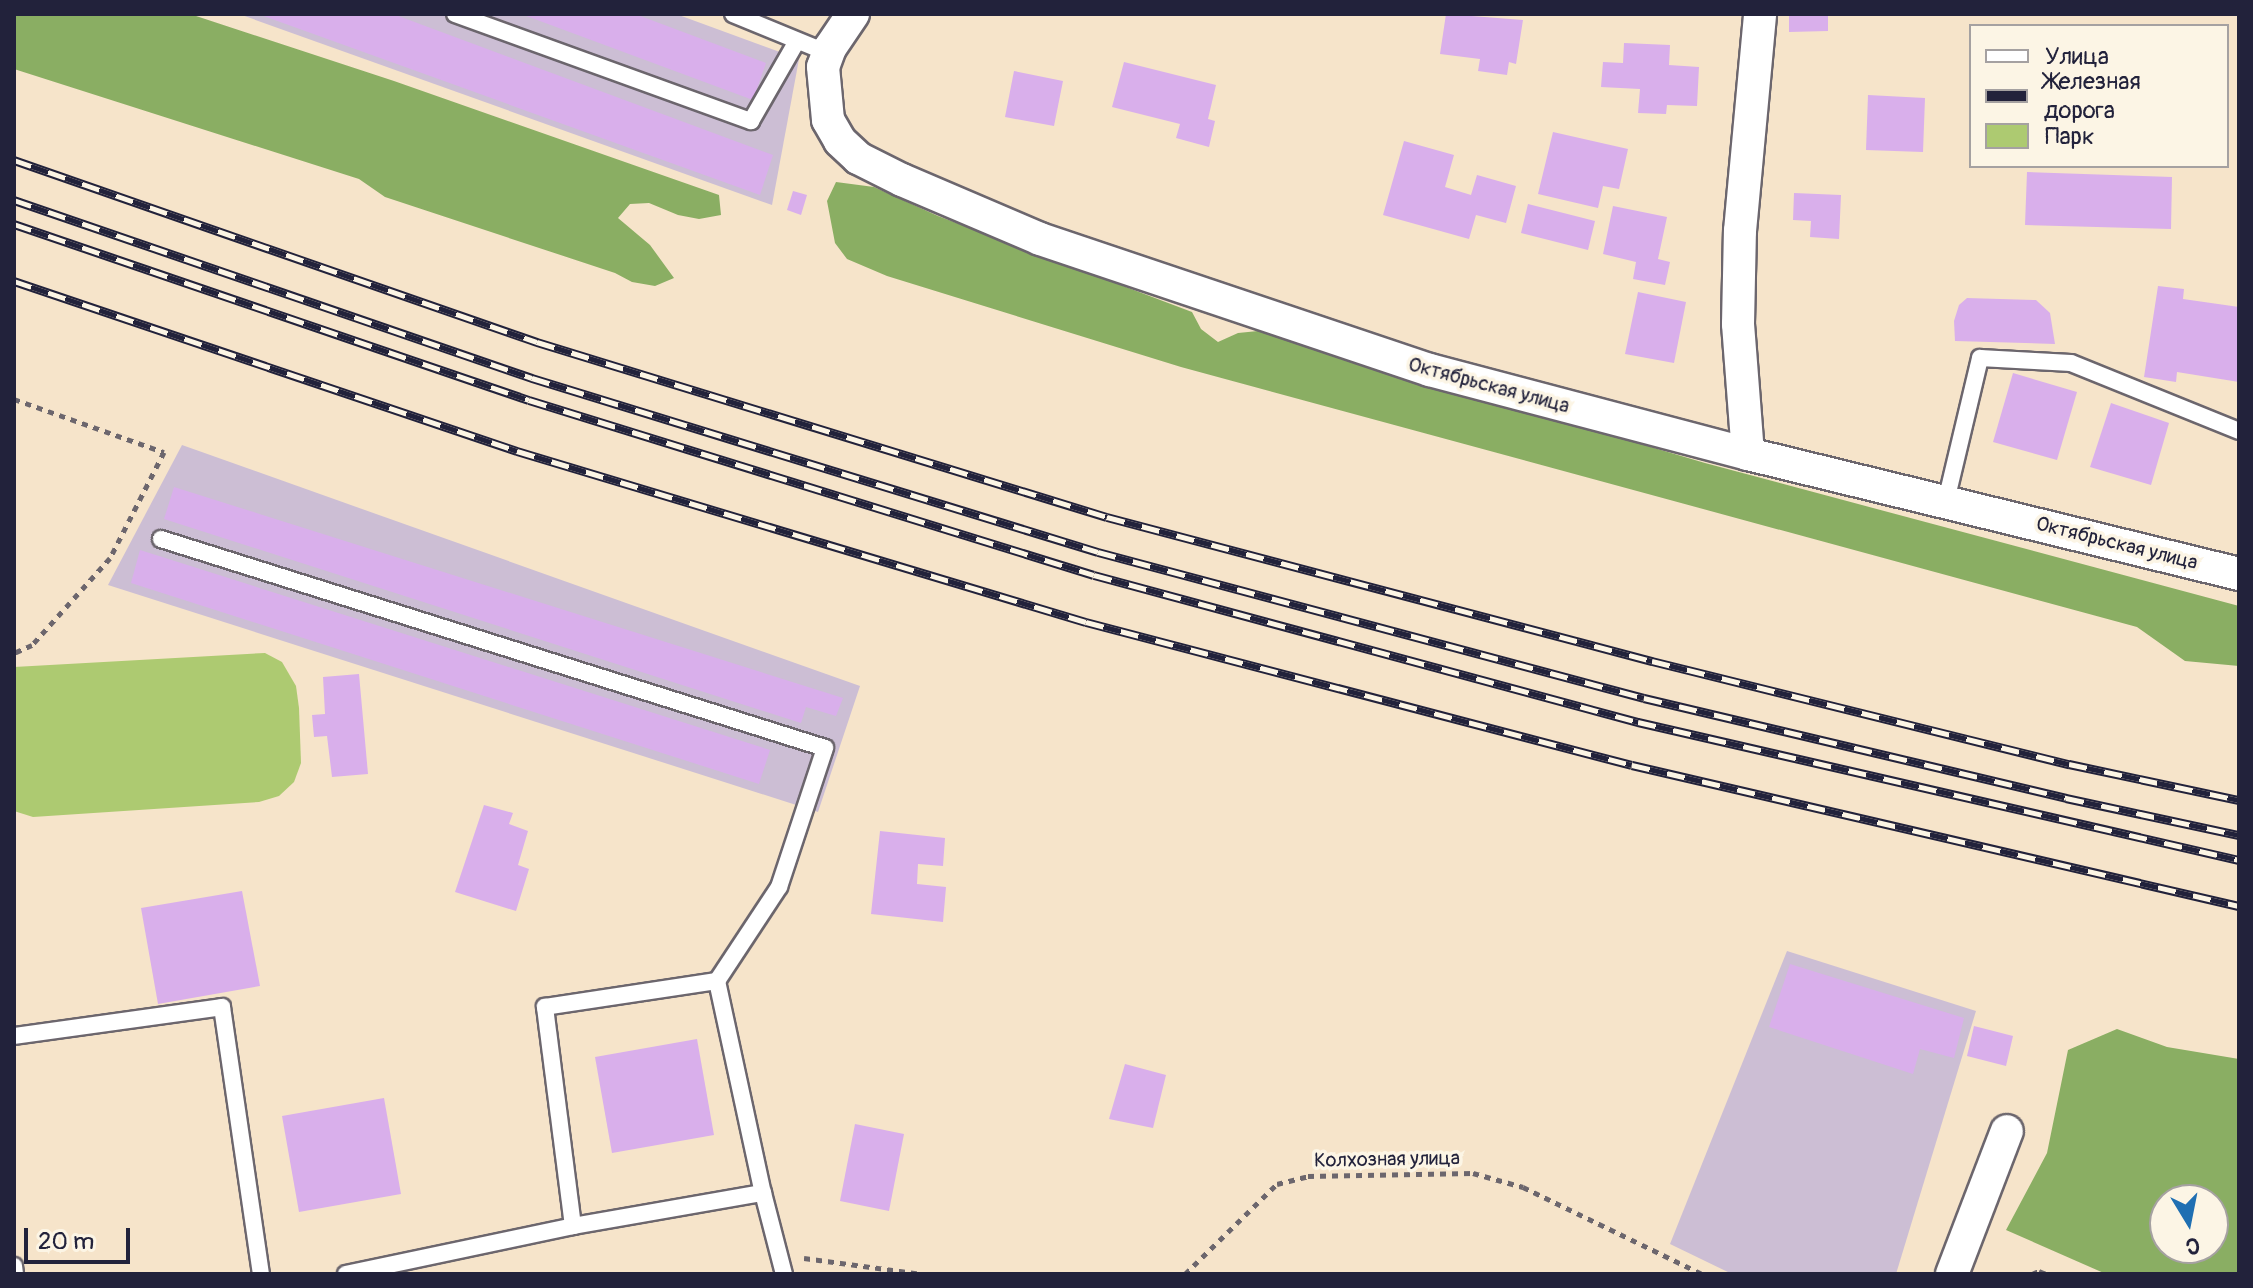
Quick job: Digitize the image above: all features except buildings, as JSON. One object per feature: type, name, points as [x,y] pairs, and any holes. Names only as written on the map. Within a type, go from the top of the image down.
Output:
[{"type":"street","points":[[826,60],[853,14]]},
{"type":"street","points":[[1748,454],[1738,324],[1740,231],[1760,14]]},
{"type":"street","name":"Октябрьская улица","points":[[826,60],[828,120],[840,141],[858,158],[1040,239],[1430,370],[1748,454],[2239,574]]},
{"type":"street","points":[[1952,1274],[2007,1131]]},
{"type":"lane","points":[[455,14],[751,121],[797,41]]},
{"type":"lane","points":[[733,14],[797,41],[826,60]]},
{"type":"lane","points":[[1946,501],[1980,358],[2071,363],[2239,431]]},
{"type":"lane","points":[[161,539],[825,748],[779,887],[717,981],[763,1193],[784,1274]]},
{"type":"lane","points":[[573,1226],[545,1007],[717,981]]},
{"type":"lane","points":[[14,1036],[222,1007],[261,1274]]},
{"type":"lane","points":[[346,1274],[573,1226],[763,1193]]},
{"type":"lane","points":[[14,1266],[15,1274]]},
{"type":"path","points":[[14,399],[164,452],[110,558],[32,645],[14,653]]},
{"type":"path","name":"Колхозная улица","points":[[1185,1274],[1277,1184],[1308,1176],[1473,1173],[1523,1187],[1702,1274]]},
{"type":"path","points":[[779,1255],[922,1274]]},
{"type":"path","points":[[2032,1274],[2039,1271],[2046,1274]]},
{"type":"shaded area","points":[[239,14],[676,14],[799,59],[772,205]]},
{"type":"shaded area","points":[[182,445],[860,686],[818,812],[108,585]]},
{"type":"shaded area","points":[[1787,951],[1976,1011],[1896,1274],[1732,1274],[1670,1244]]},
{"type":"green space","points":[[14,14],[190,14],[394,81],[719,195],[721,215],[699,219],[678,215],[649,203],[630,204],[618,218],[650,245],[674,278],[655,286],[632,282],[615,273],[385,197],[359,179],[14,69]]},
{"type":"green space","points":[[836,182],[874,187],[938,216],[1192,312],[1201,329],[1218,342],[1238,333],[1258,331],[1705,463],[2239,606],[2239,666],[2185,661],[2137,627],[1181,367],[887,276],[847,259],[835,243],[827,201]]},
{"type":"green space","points":[[265,653],[282,662],[296,686],[299,708],[301,763],[294,782],[279,796],[259,802],[33,817],[14,811],[14,667]]},
{"type":"green space","points":[[2117,1029],[2167,1047],[2239,1059],[2239,1274],[2106,1274],[2006,1230],[2047,1153],[2068,1050]]},
{"type":"railway","points":[[14,160],[537,342],[1107,517],[1652,661],[2069,764],[2239,800]]},
{"type":"railway","points":[[14,200],[532,378],[1098,552],[1644,698],[2066,798],[2239,835]]},
{"type":"railway","points":[[14,224],[529,400],[1094,575],[1638,722],[2239,860]]},
{"type":"railway","points":[[14,281],[517,451],[1086,622],[1632,765],[2239,906]]}]
